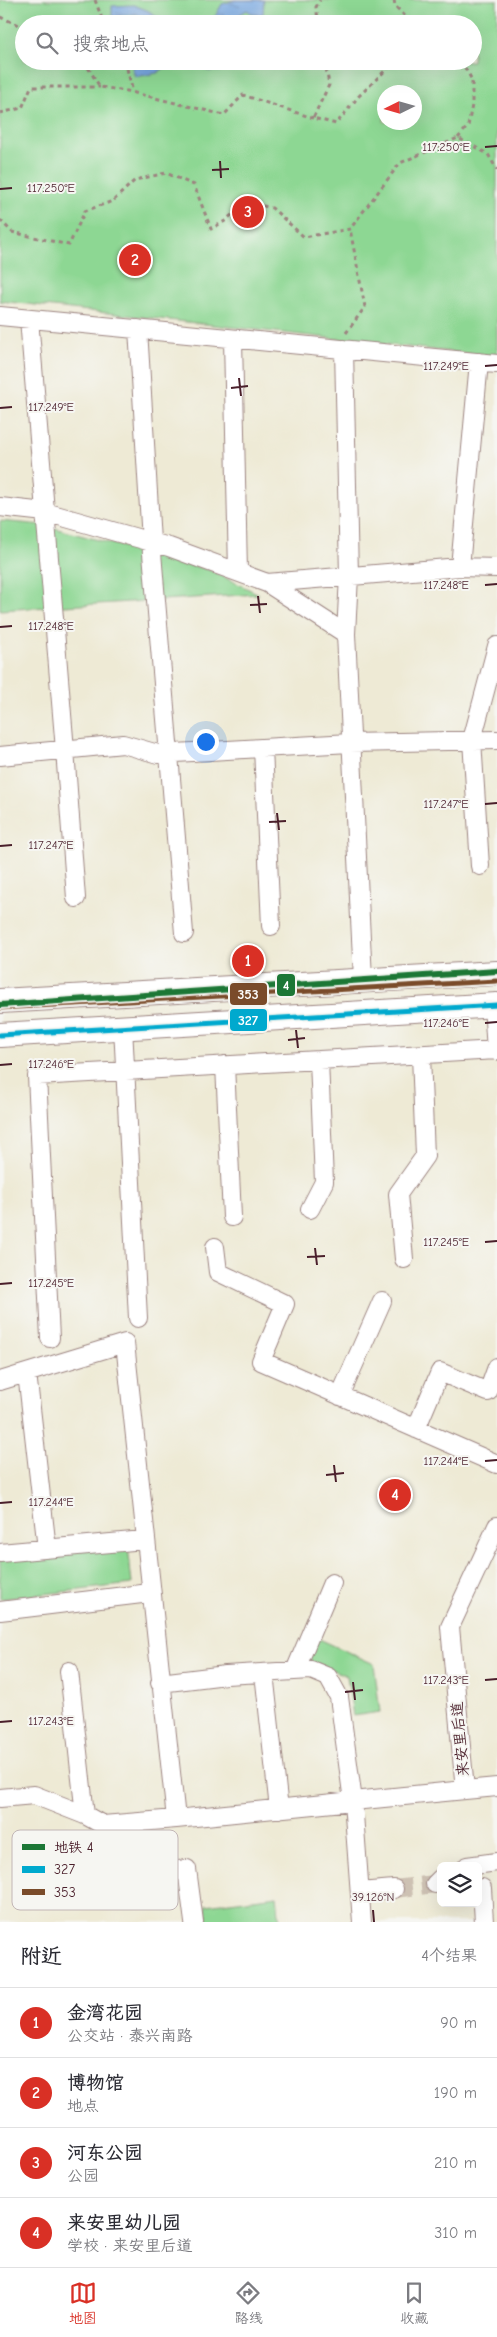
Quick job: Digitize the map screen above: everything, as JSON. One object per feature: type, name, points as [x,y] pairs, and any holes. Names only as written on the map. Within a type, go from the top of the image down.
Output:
[{"type":"main road","points":[[0,1001],[363,979],[497,973]]},
{"type":"main road","points":[[0,1035],[495,1005]]},
{"type":"street","points":[[0,316],[233,338],[343,344],[497,364]]},
{"type":"street","points":[[28,319],[76,898]]},
{"type":"street","points":[[138,329],[151,541],[184,933]]},
{"type":"street","points":[[233,338],[238,572]]},
{"type":"street","points":[[343,344],[348,576],[346,634],[363,979]]},
{"type":"street","points":[[460,567],[479,362]]},
{"type":"street","points":[[0,508],[45,512],[151,541],[238,572],[267,584],[346,634]]},
{"type":"street","points":[[267,584],[460,567],[497,568]]},
{"type":"street","points":[[480,866],[472,740],[497,646]]},
{"type":"street","points":[[0,756],[122,744],[158,754],[350,743],[497,740]]},
{"type":"street","points":[[263,748],[271,926]]},
{"type":"street","points":[[50,1338],[37,1076],[497,1050],[495,1005]]},
{"type":"street","points":[[123,1027],[138,1318]]},
{"type":"street","points":[[404,1259],[398,1194],[425,1156],[421,1055]]},
{"type":"street","points":[[310,1209],[324,1182],[319,1060]]},
{"type":"street","points":[[225,1066],[232,1218]]},
{"type":"street","points":[[215,1247],[218,1272],[285,1304],[262,1362],[497,1464]]},
{"type":"street","points":[[340,1396],[382,1301]]},
{"type":"street","points":[[0,1381],[125,1343],[144,1540],[176,1820]]},
{"type":"street","points":[[416,1429],[440,1372],[488,1392],[497,1367]]},
{"type":"street","points":[[27,1373],[47,1549]]},
{"type":"street","name":"来安里后道","points":[[0,1798],[34,1795],[85,1815],[103,1825],[176,1820],[465,1790],[450,1627],[497,1526]]},
{"type":"street","points":[[0,1553],[144,1540]]},
{"type":"street","points":[[295,1671],[332,1583]]},
{"type":"street","points":[[0,1611],[150,1593]]},
{"type":"street","points":[[160,1683],[226,1675],[311,1670],[328,1677],[340,1697],[353,1801],[362,1922]]},
{"type":"street","points":[[69,1671],[85,1815]]},
{"type":"street","points":[[264,1673],[279,1809]]},
{"type":"street","points":[[465,1790],[497,1787]]},
{"type":"street","points":[[482,1864],[497,1862]]},
{"type":"street","points":[[178,1871],[187,1870],[194,1922]]},
{"type":"street","points":[[482,1888],[484,1922]]},
{"type":"street","points":[[360,1892],[394,1889]]},
{"type":"path","points":[[95,0],[101,15]]},
{"type":"path","points":[[317,15],[316,7],[320,0]]},
{"type":"path","points":[[394,0],[395,6],[404,15]]},
{"type":"path","points":[[0,17],[15,23]]},
{"type":"path","points":[[90,70],[100,87]]},
{"type":"path","points":[[127,70],[133,92]]},
{"type":"path","points":[[314,118],[329,85],[326,70]]},
{"type":"path","points":[[0,113],[22,108],[31,87],[100,87],[133,92],[224,115],[243,95],[336,124],[359,96],[386,70]]},
{"type":"path","points":[[0,220],[12,232],[69,245],[85,211],[113,202],[135,180],[166,172],[194,185],[211,229],[225,221],[246,202],[272,208],[304,237],[350,229],[400,164],[458,138],[468,126],[472,106],[472,80],[466,70]]},
{"type":"path","points":[[458,138],[488,154],[497,170]]},
{"type":"path","points":[[343,344],[365,307],[350,229]]},
{"type":"green space","points":[[0,0],[497,0],[497,357],[0,301]]},
{"type":"green space","points":[[0,521],[43,525],[209,570],[259,594],[0,610]]},
{"type":"green space","points":[[128,1545],[132,1584],[0,1599],[0,1557]]},
{"type":"green space","points":[[317,1638],[374,1664],[380,1712],[353,1716],[347,1676],[306,1659]]},
{"type":"green space","points":[[277,1896],[280,1922],[207,1922],[206,1905]]},
{"type":"water","points":[[236,0],[264,0],[263,14],[254,15],[247,10],[239,15],[216,15],[222,4]]},
{"type":"water","points":[[134,5],[155,15],[112,15],[112,6]]},
{"type":"water","points":[[133,70],[162,70],[157,73],[135,77]]},
{"type":"tunnel","points":[[394,1889],[435,1884]]},
{"type":"metro line","name":"4","points":[[0,1005],[497,971]]},
{"type":"transit line","name":"353","points":[[0,1008],[497,981]]},
{"type":"transit line","name":"327","points":[[0,1035],[497,1005]]},
{"type":"place","name":"河东公园","points":[[248,212]]},
{"type":"place","name":"博物馆","points":[[135,260]]},
{"type":"place","name":"金湾花园","points":[[248,961]]},
{"type":"place","name":"来安里幼儿园","points":[[395,1495]]}]
